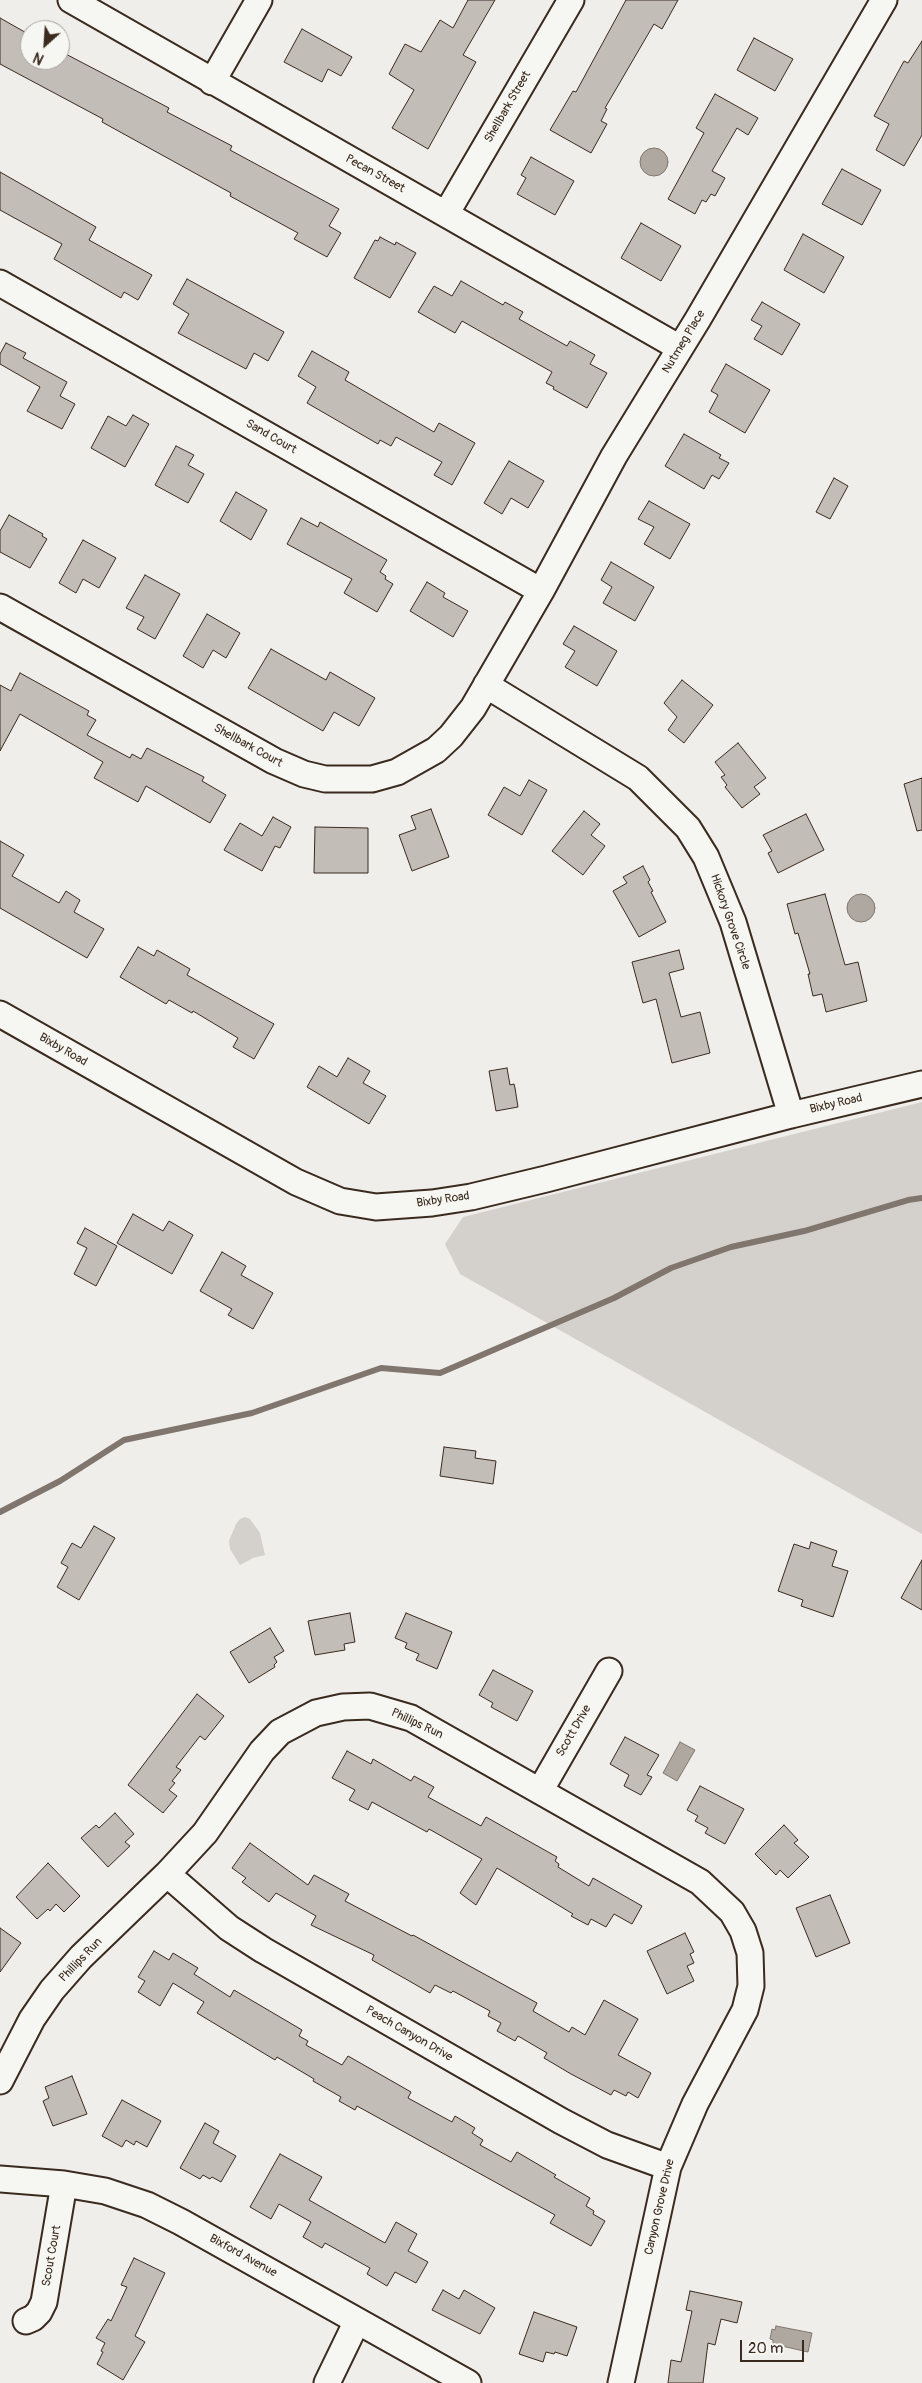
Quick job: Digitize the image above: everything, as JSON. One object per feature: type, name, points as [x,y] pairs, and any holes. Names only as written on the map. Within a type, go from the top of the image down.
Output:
[{"type":"street","name":"Pecan Street","points":[[71,0],[680,348]]},
{"type":"street","points":[[212,82],[260,0]]},
{"type":"street","name":"Shellbark Street","points":[[446,214],[571,0]]},
{"type":"street","name":"Nutmeg Place","points":[[486,685],[542,591],[614,456],[680,348],[884,0]]},
{"type":"street","name":"Sand Court","points":[[0,283],[542,591]]},
{"type":"street","name":"Shellbark Court","points":[[0,607],[274,761],[304,774],[325,779],[372,779],[396,772],[420,761],[436,750],[464,721],[486,685]]},
{"type":"street","name":"Hickory Grove Circle","points":[[486,685],[638,778],[688,828],[706,857],[733,922],[791,1115]]},
{"type":"street","name":"Bixby Road","points":[[0,1014],[268,1167],[324,1195],[357,1205],[394,1206],[471,1197],[791,1115],[922,1084]]},
{"type":"street","name":"Scott Drive","points":[[540,1791],[609,1671]]},
{"type":"street","name":"Phillips Run","points":[[0,2081],[28,2027],[52,1990],[81,1957],[167,1874],[205,1833],[262,1751],[280,1732],[316,1713],[330,1709],[370,1706],[411,1718],[700,1882],[732,1912],[744,1931],[750,1953],[751,1986]]},
{"type":"street","name":"Peach Canyon Drive","points":[[167,1874],[229,1928],[278,1959],[561,2121],[607,2145],[668,2167]]},
{"type":"street","name":"Canyon Grove Drive","points":[[622,2383],[668,2167],[692,2111],[745,2010],[751,1986]]},
{"type":"street","name":"Bixford Avenue","points":[[0,2180],[64,2184],[106,2191],[148,2205],[468,2383]]},
{"type":"street","name":"Scout Court","points":[[26,2321],[39,2312],[44,2302],[64,2184]]},
{"type":"street","points":[[327,2383],[357,2322]]},
{"type":"shaded area","points":[[654,148],[664,152],[668,162],[664,172],[654,176],[644,172],[640,162],[644,152]]},
{"type":"shaded area","points":[[861,894],[871,898],[875,908],[871,918],[861,922],[851,918],[847,908],[851,898]]},
{"type":"shaded area","points":[[922,1102],[922,1534],[460,1274],[445,1244],[463,1217]]},
{"type":"shaded area","points":[[245,1517],[250,1519],[260,1533],[265,1555],[253,1558],[240,1565],[230,1549],[229,1541],[236,1524]]},
{"type":"shaded area","points":[[680,1742],[695,1750],[677,1781],[663,1773]]},
{"type":"shaded area","points":[[776,2326],[812,2333],[808,2352],[773,2344],[773,2340],[770,2339],[772,2329],[775,2330]]},
{"type":"building","points":[[468,0],[495,0],[463,55],[476,62],[428,149],[392,128],[414,90],[389,74],[405,44],[421,52],[440,20],[453,28]]},
{"type":"building","points":[[626,0],[678,0],[662,29],[654,24],[605,108],[607,109],[601,121],[607,124],[591,153],[550,130],[573,91],[576,92]]},
{"type":"building","points":[[0,18],[20,29],[20,70],[70,70],[70,56],[169,108],[167,112],[232,146],[230,150],[339,209],[329,226],[341,233],[327,257],[294,239],[298,233],[230,196],[231,193],[102,122],[103,119],[0,64]]},
{"type":"building","points":[[302,29],[352,57],[341,76],[328,69],[322,82],[284,62]]},
{"type":"building","points":[[754,38],[793,59],[775,91],[737,70]]},
{"type":"building","points":[[922,41],[922,135],[904,166],[876,150],[889,124],[874,116],[904,61],[908,63]]},
{"type":"building","points":[[715,94],[758,118],[748,135],[737,128],[712,171],[725,178],[715,196],[711,194],[706,202],[702,200],[695,214],[668,199],[704,133],[696,128]]},
{"type":"building","points":[[531,157],[574,181],[555,215],[517,194],[526,178],[521,175]]},
{"type":"building","points":[[842,169],[881,190],[862,225],[822,204]]},
{"type":"building","points":[[0,172],[96,227],[89,240],[152,275],[138,300],[124,292],[121,298],[54,259],[62,244],[0,210]]},
{"type":"building","points":[[641,223],[681,246],[661,281],[621,258]]},
{"type":"building","points":[[803,234],[844,257],[824,293],[784,270]]},
{"type":"building","points":[[380,237],[395,245],[396,242],[416,253],[390,298],[354,278],[375,240],[378,241]]},
{"type":"building","points":[[187,279],[284,332],[268,361],[254,353],[246,369],[178,333],[189,314],[173,304]]},
{"type":"building","points":[[461,281],[503,305],[505,302],[523,312],[519,319],[567,346],[570,341],[595,355],[590,364],[607,373],[587,408],[546,383],[552,372],[462,321],[455,333],[418,312],[434,286],[452,296]]},
{"type":"building","points":[[762,302],[800,324],[782,355],[754,339],[762,326],[751,320]]},
{"type":"building","points":[[6,343],[26,353],[23,358],[67,382],[60,396],[75,404],[62,429],[27,411],[40,387],[0,364],[0,354]]},
{"type":"building","points":[[312,351],[349,372],[345,380],[434,432],[439,423],[475,443],[452,485],[434,475],[442,462],[396,437],[391,446],[380,440],[378,444],[307,403],[316,387],[298,376]]},
{"type":"building","points":[[726,364],[770,390],[745,433],[709,412],[718,395],[711,391]]},
{"type":"building","points":[[133,415],[149,424],[125,467],[91,448],[108,416],[126,426]]},
{"type":"building","points":[[684,434],[721,455],[719,458],[729,463],[719,479],[712,475],[704,489],[665,466]]},
{"type":"building","points":[[176,446],[194,455],[188,465],[204,474],[188,503],[155,485]]},
{"type":"building","points":[[509,461],[544,481],[528,508],[511,498],[502,514],[484,503]]},
{"type":"building","points":[[834,478],[848,486],[830,519],[816,512]]},
{"type":"building","points":[[236,492],[267,510],[251,540],[220,521]]},
{"type":"building","points":[[649,501],[690,524],[670,559],[644,544],[654,527],[638,519]]},
{"type":"building","points":[[9,515],[43,534],[42,536],[47,539],[30,568],[0,552],[0,531]]},
{"type":"building","points":[[301,518],[318,527],[320,522],[387,560],[380,572],[386,576],[385,579],[393,584],[377,612],[344,593],[352,579],[287,544]]},
{"type":"building","points":[[83,540],[116,558],[99,588],[83,579],[76,593],[59,583]]},
{"type":"building","points":[[611,562],[654,587],[635,621],[603,603],[612,587],[601,580]]},
{"type":"building","points":[[145,575],[180,594],[155,639],[137,629],[144,617],[126,608]]},
{"type":"building","points":[[427,582],[445,593],[443,597],[468,611],[453,637],[410,611]]},
{"type":"building","points":[[207,614],[240,633],[226,658],[213,650],[203,668],[183,656]]},
{"type":"building","points":[[574,626],[617,651],[597,686],[565,667],[575,651],[563,644]]},
{"type":"building","points":[[271,649],[326,680],[330,672],[375,698],[359,726],[334,712],[323,731],[248,688]]},
{"type":"building","points":[[20,673],[89,711],[87,715],[96,720],[87,735],[130,758],[132,754],[141,759],[147,748],[204,777],[202,781],[226,795],[210,823],[146,786],[138,802],[94,778],[103,762],[20,714],[0,751],[0,685],[11,691]]},
{"type":"building","points":[[682,680],[713,705],[684,743],[668,730],[677,717],[664,703]]},
{"type":"building","points":[[738,743],[766,778],[754,787],[760,794],[742,808],[725,787],[727,785],[721,777],[725,775],[715,762]]},
{"type":"building","points":[[922,778],[922,830],[917,831],[904,784]]},
{"type":"building","points":[[529,780],[547,790],[522,835],[488,815],[504,787],[520,796]]},
{"type":"building","points":[[431,809],[449,857],[412,871],[399,835],[416,829],[411,816]]},
{"type":"building","points":[[584,811],[600,824],[591,835],[605,846],[583,875],[552,851]]},
{"type":"building","points":[[806,814],[824,850],[778,873],[768,853],[772,851],[763,835]]},
{"type":"building","points":[[273,817],[291,827],[280,848],[275,846],[262,871],[224,850],[240,823],[262,836]]},
{"type":"building","points":[[315,827],[368,828],[368,873],[314,873]]},
{"type":"building","points":[[0,841],[24,855],[12,876],[59,903],[66,891],[80,900],[74,912],[104,929],[87,958],[0,908]]},
{"type":"building","points":[[643,866],[650,880],[648,882],[653,891],[651,892],[666,922],[639,937],[613,891],[627,883],[623,877]]},
{"type":"building","points":[[825,894],[845,965],[858,962],[867,1001],[826,1012],[822,994],[813,996],[808,974],[810,974],[798,933],[795,934],[787,904]]},
{"type":"building","points":[[138,947],[154,956],[157,950],[190,969],[187,975],[274,1024],[254,1059],[233,1047],[238,1038],[193,1011],[192,1013],[169,1000],[166,1004],[120,977]]},
{"type":"building","points":[[679,950],[684,969],[669,973],[681,1017],[700,1012],[710,1053],[672,1063],[656,999],[643,1003],[632,962]]},
{"type":"building","points":[[348,1058],[370,1071],[363,1083],[386,1096],[369,1124],[307,1087],[319,1066],[337,1077]]},
{"type":"building","points":[[507,1068],[510,1085],[514,1084],[518,1107],[496,1111],[489,1071]]},
{"type":"building","points":[[133,1214],[163,1231],[169,1221],[193,1235],[172,1274],[117,1243]]},
{"type":"building","points":[[85,1228],[117,1246],[96,1286],[74,1274],[87,1248],[77,1243]]},
{"type":"building","points":[[222,1252],[246,1266],[241,1275],[273,1293],[253,1329],[228,1315],[232,1309],[200,1291]]},
{"type":"building","points":[[444,1447],[476,1451],[475,1458],[496,1461],[493,1484],[440,1476]]},
{"type":"building","points":[[94,1526],[115,1538],[79,1600],[57,1587],[68,1567],[61,1563],[72,1543],[81,1548]]},
{"type":"building","points":[[811,1542],[837,1551],[832,1566],[848,1571],[833,1617],[801,1606],[803,1600],[778,1591],[794,1544],[809,1549]]},
{"type":"building","points":[[922,1560],[922,1610],[901,1598]]},
{"type":"building","points":[[350,1613],[355,1642],[344,1644],[345,1650],[315,1655],[308,1621]]},
{"type":"building","points":[[406,1613],[452,1632],[437,1669],[416,1660],[419,1654],[405,1648],[407,1643],[395,1638]]},
{"type":"building","points":[[270,1628],[284,1651],[274,1657],[277,1662],[274,1665],[275,1667],[249,1683],[230,1652]]},
{"type":"building","points":[[493,1670],[533,1691],[517,1721],[491,1707],[493,1703],[479,1695]]},
{"type":"building","points":[[197,1694],[224,1716],[205,1740],[200,1736],[176,1767],[181,1770],[172,1781],[175,1783],[169,1790],[177,1796],[163,1813],[128,1785]]},
{"type":"building","points":[[625,1737],[659,1755],[647,1775],[652,1777],[641,1795],[624,1786],[629,1775],[610,1764]]},
{"type":"building","points":[[347,1751],[371,1764],[373,1759],[411,1781],[414,1776],[434,1787],[428,1797],[481,1826],[486,1817],[557,1857],[555,1861],[559,1864],[558,1867],[589,1886],[593,1878],[642,1906],[632,1924],[614,1914],[606,1927],[591,1919],[588,1925],[497,1868],[476,1905],[460,1893],[482,1859],[429,1829],[427,1832],[372,1802],[368,1810],[349,1800],[355,1790],[332,1778]]},
{"type":"building","points":[[700,1786],[744,1809],[725,1844],[705,1833],[708,1828],[695,1821],[698,1816],[687,1810]]},
{"type":"building","points":[[115,1813],[134,1834],[125,1842],[130,1846],[108,1867],[81,1838],[96,1825],[99,1828]]},
{"type":"building","points":[[784,1825],[798,1840],[794,1843],[809,1857],[788,1878],[780,1870],[776,1875],[755,1854]]},
{"type":"building","points":[[250,1843],[308,1885],[314,1875],[349,1894],[345,1901],[413,1935],[537,2003],[533,2011],[569,2032],[572,2027],[585,2035],[604,2000],[638,2019],[618,2055],[651,2073],[638,2098],[628,2092],[626,2096],[614,2090],[611,2095],[571,2074],[544,2058],[547,2053],[518,2036],[515,2041],[497,2031],[501,2023],[488,2016],[490,2011],[453,1991],[451,1993],[435,1985],[430,1993],[372,1960],[374,1955],[311,1925],[316,1916],[276,1893],[269,1902],[242,1882],[246,1878],[232,1868]]},
{"type":"building","points":[[48,1863],[80,1896],[64,1912],[56,1904],[50,1911],[48,1909],[37,1919],[16,1897]]},
{"type":"building","points":[[830,1895],[850,1943],[816,1957],[796,1908]]},
{"type":"building","points":[[0,1928],[21,1943],[0,1972]]},
{"type":"building","points":[[685,1933],[694,1952],[690,1954],[694,1963],[687,1966],[694,1981],[667,1994],[647,1951]]},
{"type":"building","points":[[154,1951],[169,1960],[173,1953],[198,1968],[194,1974],[230,1997],[234,1990],[302,2030],[299,2036],[308,2041],[306,2045],[342,2065],[348,2056],[411,2092],[408,2098],[452,2122],[455,2116],[475,2128],[472,2133],[483,2140],[480,2145],[511,2162],[517,2152],[556,2175],[554,2177],[590,2198],[586,2206],[594,2211],[593,2214],[605,2221],[591,2246],[550,2223],[555,2215],[357,2106],[355,2110],[339,2101],[341,2097],[313,2081],[314,2079],[277,2057],[275,2060],[197,2013],[204,2002],[173,1983],[160,2006],[138,1992],[145,1981],[138,1977]]},
{"type":"building","points":[[72,2076],[87,2114],[53,2126],[43,2101],[49,2098],[45,2087]]},
{"type":"building","points":[[122,2100],[161,2121],[147,2147],[136,2141],[134,2145],[126,2140],[122,2147],[102,2136]]},
{"type":"building","points":[[205,2123],[219,2131],[213,2143],[236,2156],[221,2182],[203,2175],[200,2179],[180,2168]]},
{"type":"building","points":[[280,2154],[322,2177],[309,2200],[385,2243],[396,2222],[417,2234],[408,2251],[428,2262],[416,2283],[395,2272],[387,2286],[367,2274],[370,2268],[325,2243],[322,2248],[303,2237],[311,2222],[279,2204],[271,2219],[250,2207]]},
{"type":"building","points":[[134,2258],[165,2273],[135,2336],[145,2342],[123,2380],[97,2364],[105,2343],[96,2338],[108,2319],[111,2321],[127,2287],[121,2285]]},
{"type":"building","points":[[443,2290],[459,2299],[464,2290],[495,2308],[480,2334],[432,2310]]},
{"type":"building","points":[[690,2291],[742,2302],[737,2323],[721,2319],[715,2345],[708,2343],[703,2383],[668,2383],[671,2360],[681,2362],[692,2311],[686,2310]]},
{"type":"building","points":[[534,2312],[577,2327],[567,2356],[555,2352],[554,2354],[546,2352],[543,2362],[519,2354]]},
{"type":"waterway","points":[[0,1512],[60,1481],[124,1440],[252,1413],[381,1368],[440,1373],[614,1298],[671,1268],[731,1247],[804,1231],[908,1200],[922,1198]]}]
